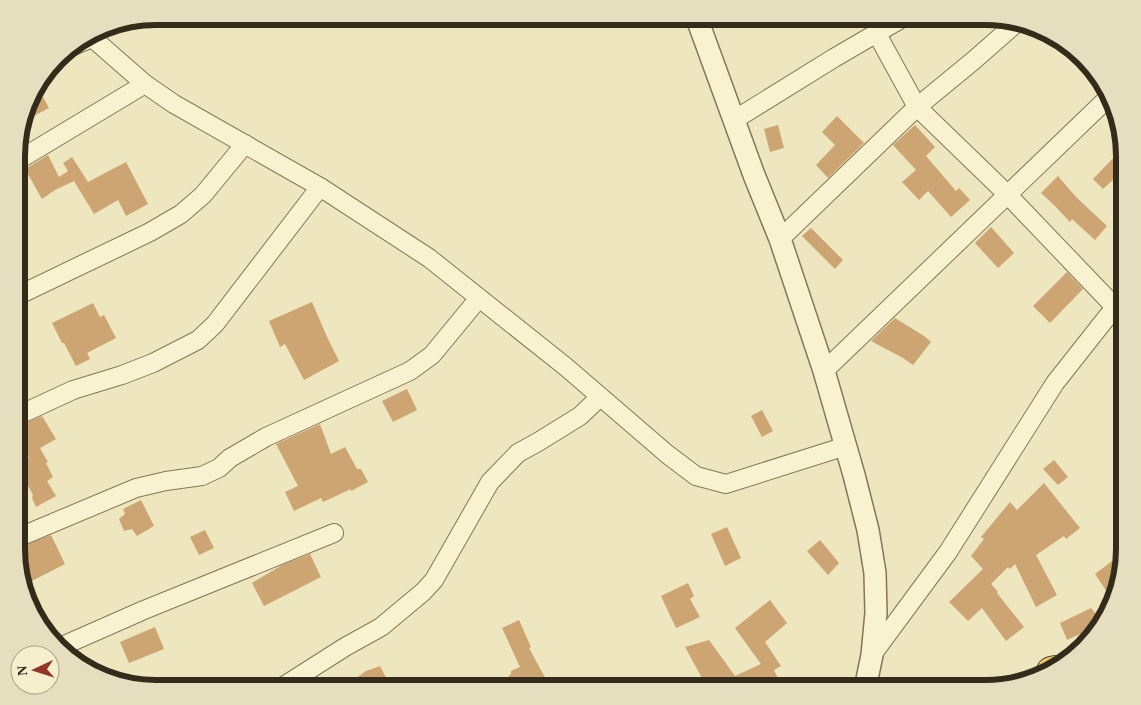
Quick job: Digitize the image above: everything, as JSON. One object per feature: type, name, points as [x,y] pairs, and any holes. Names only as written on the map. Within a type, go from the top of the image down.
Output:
[{"type":"street","points":[[699,25],[754,175],[780,239],[824,371],[868,530],[875,573],[876,613],[872,655],[867,680]]},
{"type":"street","points":[[734,120],[891,25]]},
{"type":"street","points":[[780,239],[917,107],[1011,28]]},
{"type":"street","points":[[876,34],[917,107],[1116,296]]},
{"type":"street","points":[[95,40],[145,84],[174,104],[320,187],[429,258],[566,367],[667,454],[696,476],[726,484],[846,446]]},
{"type":"street","points":[[25,156],[145,84]]},
{"type":"street","points":[[824,371],[1104,102]]},
{"type":"street","points":[[25,292],[150,232],[181,214],[203,195],[245,144]]},
{"type":"street","points":[[25,412],[73,390],[153,363],[198,340],[215,324],[320,187]]},
{"type":"street","points":[[25,535],[136,488],[166,481],[202,476],[219,468],[230,458],[266,436],[410,371],[432,355],[479,298]]},
{"type":"street","points":[[872,655],[948,552],[1055,383],[1116,305]]},
{"type":"street","points":[[293,680],[345,646],[381,627],[422,592],[434,580],[490,482],[518,453],[580,416],[600,397]]},
{"type":"street","points":[[66,644],[144,610],[334,533]]},
{"type":"building","points":[[41,94],[49,108],[31,117]]},
{"type":"building","points":[[837,116],[864,143],[828,178],[816,165],[835,145],[822,132]]},
{"type":"building","points":[[778,125],[784,148],[770,152],[764,129]]},
{"type":"building","points":[[915,125],[935,147],[926,156],[956,191],[959,188],[970,200],[951,217],[928,191],[919,200],[902,182],[916,170],[893,145]]},
{"type":"building","points":[[48,155],[59,177],[68,171],[63,163],[72,157],[88,182],[126,162],[148,204],[126,216],[118,200],[94,214],[74,181],[42,199],[25,169]]},
{"type":"building","points":[[1116,155],[1116,179],[1103,189],[1093,179]]},
{"type":"building","points":[[1058,176],[1076,197],[1107,226],[1095,240],[1072,219],[1070,222],[1041,193]]},
{"type":"building","points":[[991,227],[1014,253],[998,268],[975,243]]},
{"type":"building","points":[[811,228],[843,260],[835,269],[802,236]]},
{"type":"building","points":[[1067,272],[1083,289],[1050,323],[1033,306]]},
{"type":"building","points":[[312,302],[339,361],[304,380],[285,344],[280,347],[269,321]]},
{"type":"building","points":[[93,303],[100,317],[104,315],[116,338],[87,353],[90,359],[76,366],[52,323]]},
{"type":"building","points":[[895,318],[931,342],[913,365],[871,341]]},
{"type":"building","points":[[407,389],[417,410],[393,422],[382,401]]},
{"type":"building","points":[[762,410],[773,431],[762,437],[751,416]]},
{"type":"building","points":[[42,416],[56,439],[40,448],[48,462],[46,463],[53,477],[47,481],[56,496],[36,507],[32,498],[33,495],[25,480],[25,460],[29,458],[25,451],[25,423]]},
{"type":"building","points":[[320,424],[331,454],[345,447],[357,469],[361,469],[368,482],[323,502],[321,498],[294,511],[285,492],[298,486],[276,444]]},
{"type":"building","points":[[1054,460],[1068,477],[1058,485],[1043,469]]},
{"type":"building","points":[[1044,483],[1080,528],[1066,539],[1064,536],[1036,555],[1057,595],[1036,607],[1015,564],[1010,569],[1008,567],[991,584],[1024,627],[1006,641],[982,608],[968,621],[949,602],[983,569],[971,556],[984,539],[981,537],[1010,502],[1017,510]]},
{"type":"building","points":[[141,500],[154,526],[137,536],[132,529],[124,531],[119,519],[125,514],[123,509]]},
{"type":"building","points":[[727,527],[741,558],[725,566],[711,534]]},
{"type":"building","points":[[205,530],[214,548],[199,555],[190,537]]},
{"type":"building","points":[[51,535],[65,564],[29,582],[25,545]]},
{"type":"building","points":[[820,540],[839,563],[828,575],[807,551]]},
{"type":"building","points":[[310,554],[321,577],[264,606],[252,583],[282,565]]},
{"type":"building","points":[[1116,558],[1108,593],[1095,574]]},
{"type":"building","points":[[688,583],[694,596],[690,599],[700,617],[676,628],[661,596]]},
{"type":"building","points":[[770,600],[787,623],[765,642],[781,666],[774,670],[779,680],[703,680],[685,647],[709,640],[735,676],[761,664],[735,628]]},
{"type":"building","points":[[1091,608],[1097,616],[1088,631],[1067,640],[1060,623]]},
{"type":"building","points":[[519,620],[531,647],[529,648],[546,680],[508,680],[511,671],[520,667],[502,628]]},
{"type":"building","points":[[155,627],[164,649],[129,663],[120,642]]},
{"type":"building","points":[[380,666],[387,680],[354,680],[366,671]]}]
